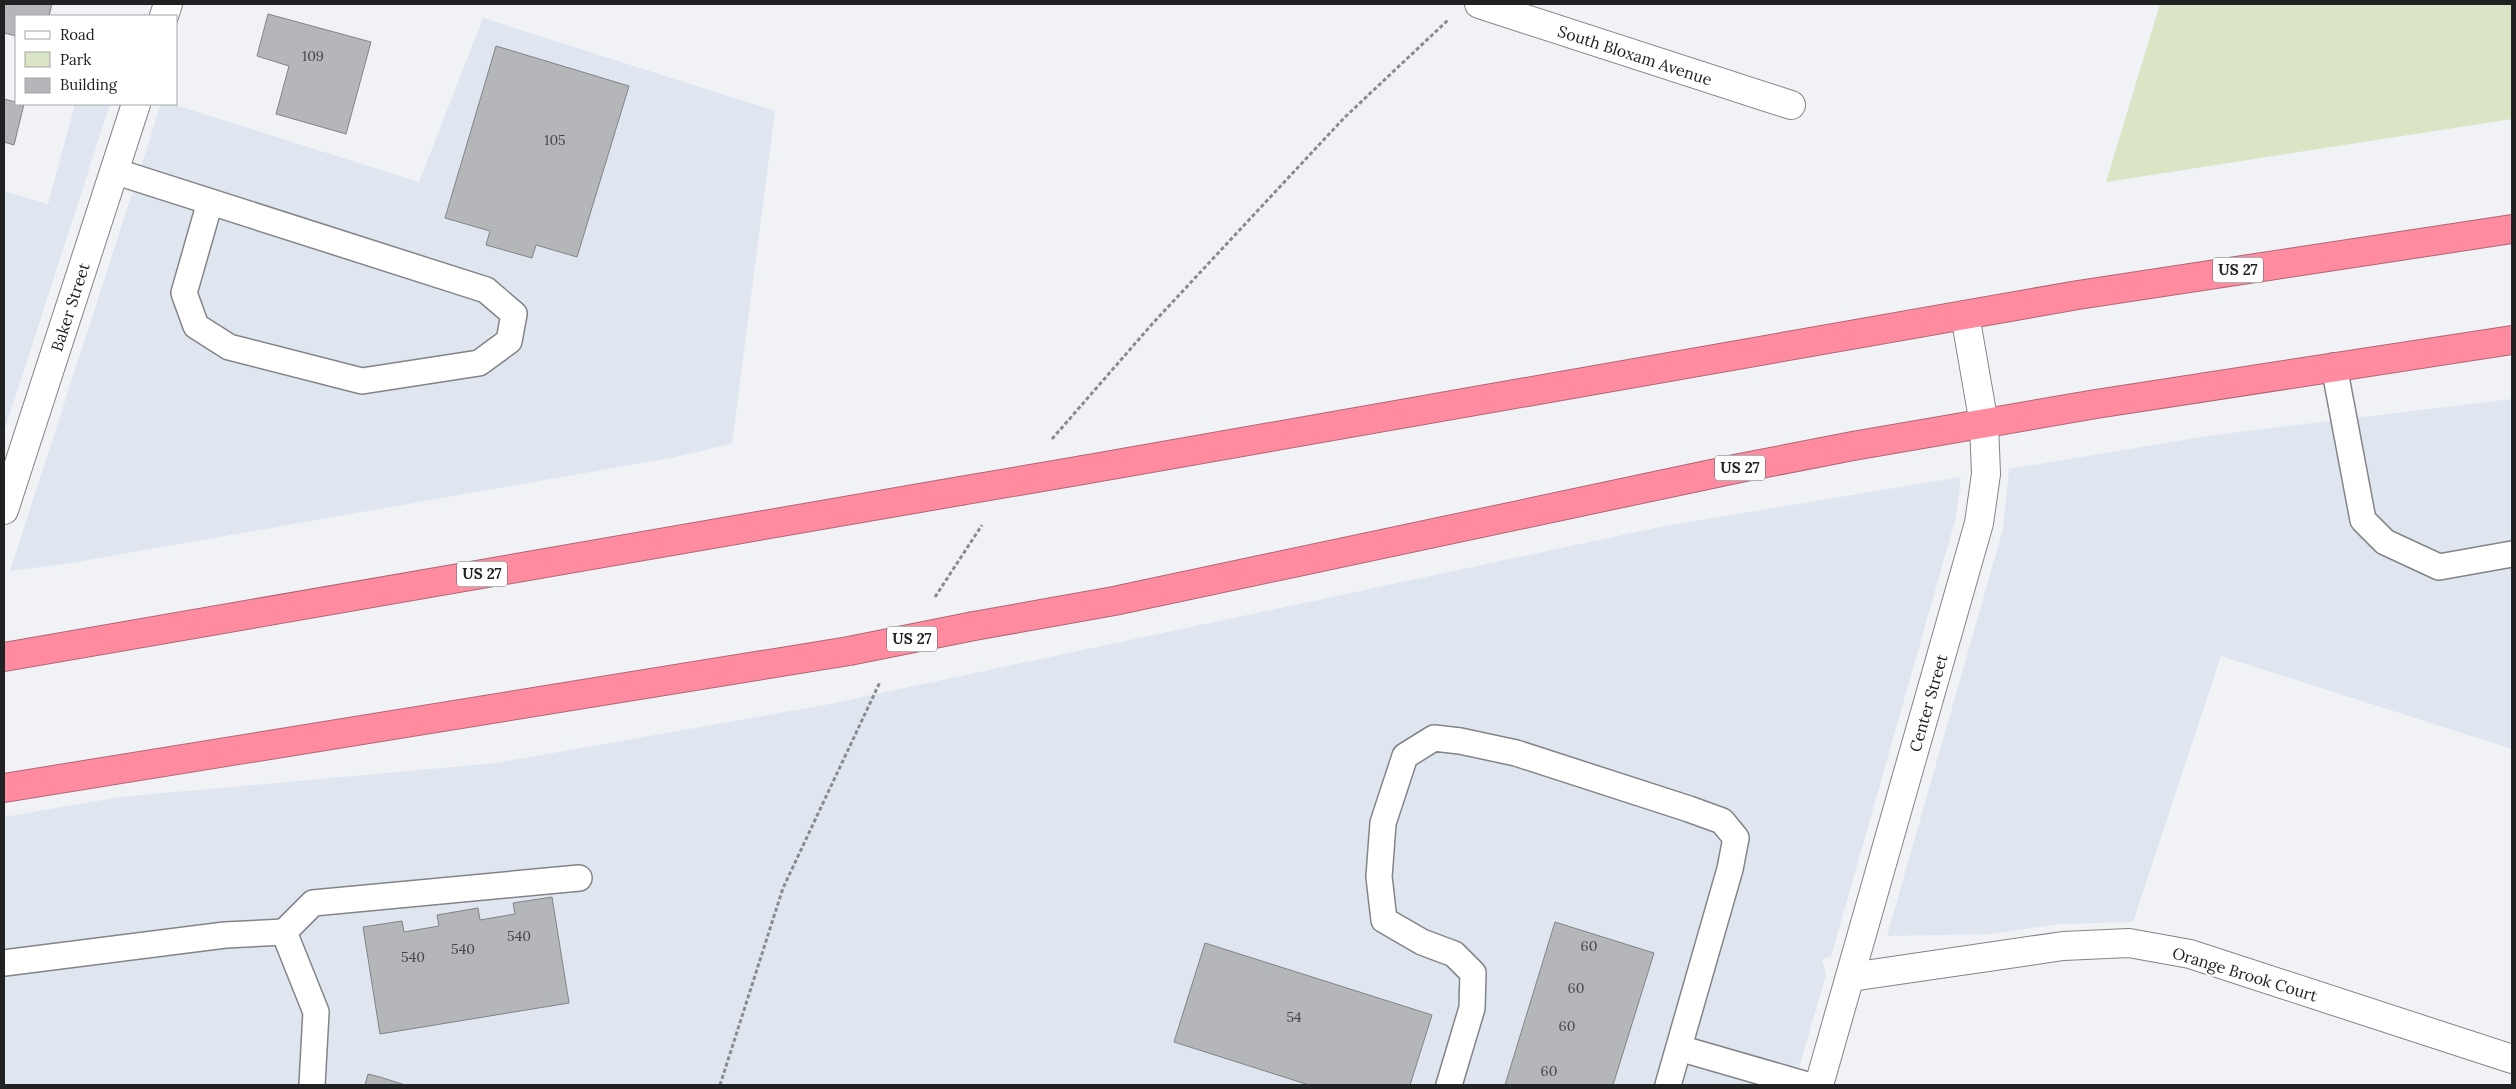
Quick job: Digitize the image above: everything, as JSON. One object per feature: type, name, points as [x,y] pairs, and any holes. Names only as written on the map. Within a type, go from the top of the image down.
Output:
[{"type":"highway","name":"US 27","points":[[4,657],[1965,316],[2224,272],[2512,229]]},
{"type":"highway","name":"US 27","points":[[4,788],[849,651],[1114,601],[1740,468],[1984,424],[2334,366],[2512,340]]},
{"type":"street","name":"South Bloxam Avenue","points":[[1479,4],[1792,106]]},
{"type":"street","name":"Baker Street","points":[[4,510],[136,105]]},
{"type":"street","name":"Center Street","points":[[1819,1085],[1979,523],[1986,474],[1984,424],[1965,316]]},
{"type":"street","name":"Orange Brook Court","points":[[1851,976],[2063,946],[2130,943],[2190,954],[2512,1059]]},
{"type":"lane","points":[[114,171],[486,290],[514,314],[509,341],[479,363],[362,381],[229,347],[196,326],[184,293],[210,202]]},
{"type":"lane","points":[[2334,366],[2363,520],[2385,542],[2439,567],[2512,554]]},
{"type":"lane","points":[[1449,1085],[1472,1008],[1473,973],[1454,954],[1422,942],[1384,920],[1379,878],[1383,823],[1405,756],[1434,738],[1460,741],[1516,753],[1722,821],[1736,838],[1730,869],[1668,1085]]},
{"type":"lane","points":[[4,963],[224,935],[284,932],[314,903],[579,878]]},
{"type":"lane","points":[[284,932],[316,1012],[312,1085]]},
{"type":"lane","points":[[1679,1048],[1806,1085]]},
{"type":"shaded area","points":[[483,18],[775,111],[732,444],[670,458],[71,563],[10,571],[161,105],[175,105],[419,182]]},
{"type":"shaded area","points":[[75,105],[110,105],[4,432],[4,191],[48,204]]},
{"type":"shaded area","points":[[2512,399],[2512,749],[2221,656],[2133,922],[2060,924],[1992,934],[1887,936],[2003,529],[2009,469],[2214,435]]},
{"type":"shaded area","points":[[1961,477],[1956,517],[1831,957],[1822,959],[1826,975],[1794,1085],[4,1085],[4,817],[120,797],[496,763],[825,705],[1665,526]]},
{"type":"green space","points":[[2160,4],[2512,4],[2512,119],[2106,182]]},
{"type":"building","points":[[4,4],[52,4],[49,15],[15,15],[15,36],[4,33]]},
{"type":"building","points":[[268,14],[371,42],[346,134],[276,114],[289,66],[257,56]]},
{"type":"building","points":[[496,46],[629,86],[577,257],[536,245],[532,258],[486,245],[490,231],[445,218]]},
{"type":"building","points":[[4,99],[15,102],[15,105],[24,105],[14,145],[4,142]]},
{"type":"building","points":[[552,897],[569,1003],[380,1034],[363,927],[402,921],[404,932],[439,926],[437,915],[478,908],[480,920],[515,914],[513,903]]},
{"type":"building","points":[[1555,922],[1654,953],[1613,1085],[1505,1085]]},
{"type":"building","points":[[1205,943],[1432,1015],[1410,1085],[1309,1085],[1174,1042]]},
{"type":"building","points":[[368,1074],[380,1077],[405,1085],[365,1085]]}]
